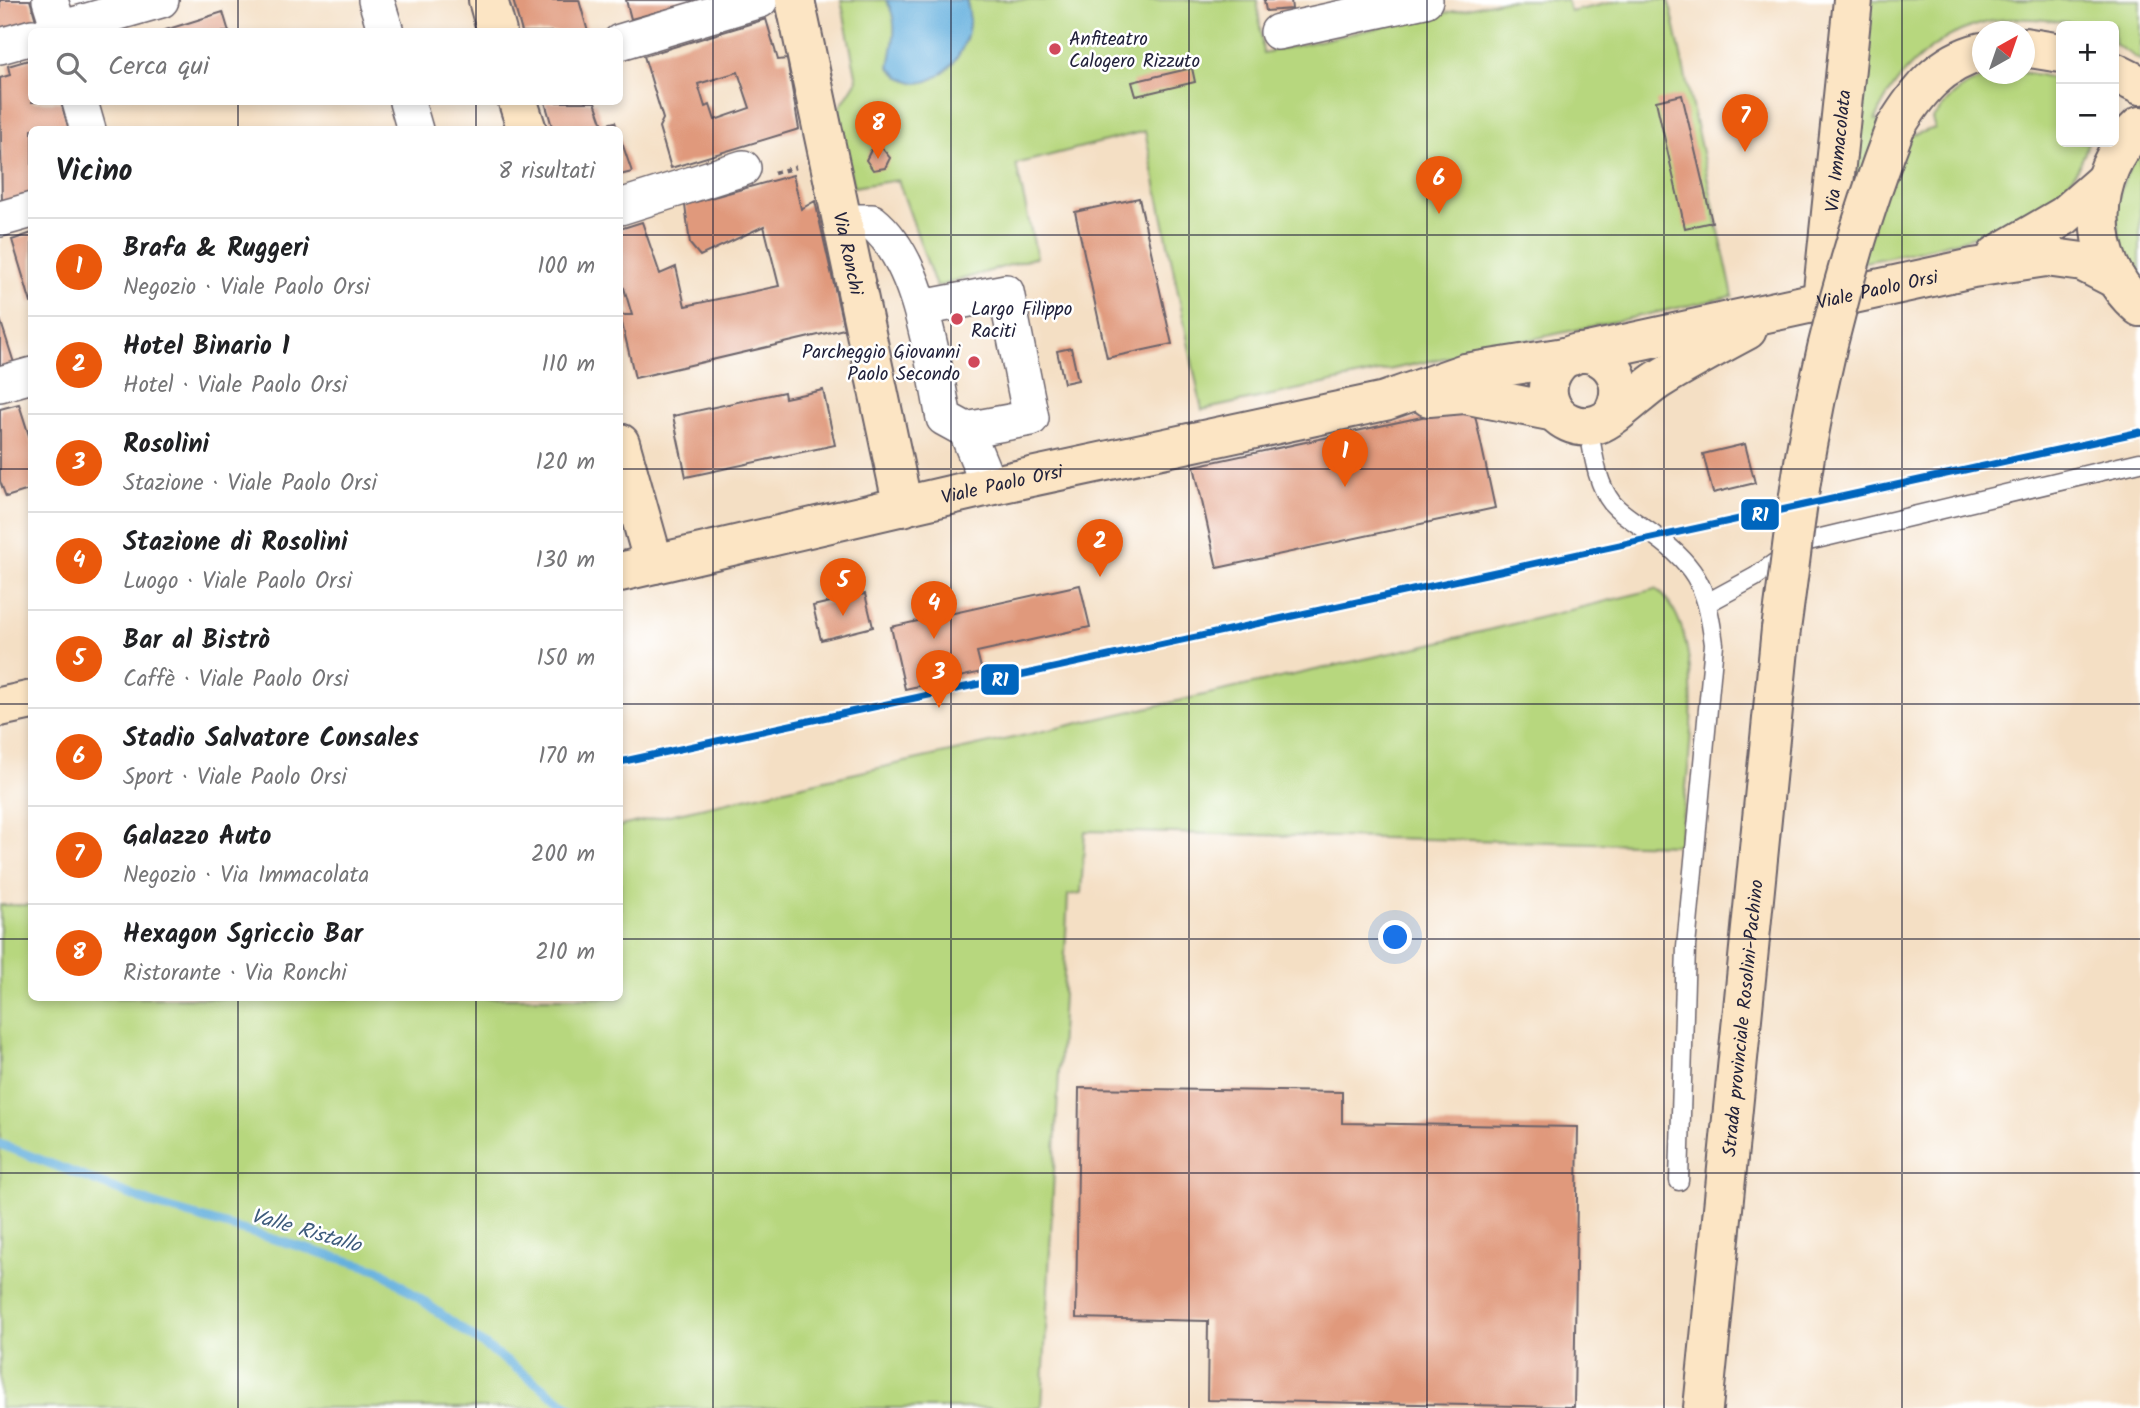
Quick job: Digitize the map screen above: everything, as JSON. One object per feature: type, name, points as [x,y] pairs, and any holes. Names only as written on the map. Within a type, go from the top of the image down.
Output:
[{"type":"main road","points":[[488,0],[496,28]]},
{"type":"main road","name":"Via Ronchi","points":[[795,0],[903,507]]},
{"type":"main road","name":"Via Immacolata","points":[[1822,300],[1853,0]]},
{"type":"main road","name":"Strada provinciale Rosolini-Pachino","points":[[1703,1408],[1781,629],[1807,444],[1847,268],[1872,186],[1895,128],[1910,103],[1932,79],[1960,57],[1972,54]]},
{"type":"main road","points":[[2119,74],[2140,85]]},
{"type":"main road","points":[[519,105],[526,126]]},
{"type":"main road","points":[[1973,268],[2064,216],[2120,146]]},
{"type":"main road","points":[[2120,146],[2100,231],[2106,256],[2128,293]]},
{"type":"main road","points":[[1973,268],[2046,257],[2083,262],[2128,293]]},
{"type":"main road","name":"Viale Paolo Orsi","points":[[1782,310],[1973,268]]},
{"type":"main road","points":[[1385,401],[1465,373],[1577,354],[1782,310]]},
{"type":"main road","points":[[1385,401],[1464,394],[1586,416],[1658,380],[1782,310]]},
{"type":"main road","points":[[1577,354],[1605,359],[1619,378],[1621,389],[1586,416],[1549,402],[1549,379],[1554,369],[1577,354]]},
{"type":"main road","name":"Viale Paolo Orsi","points":[[637,568],[989,486],[1385,401]]},
{"type":"main road","points":[[623,465],[637,568]]},
{"type":"main road","points":[[0,707],[28,702]]},
{"type":"street","points":[[50,26],[161,0]]},
{"type":"street","points":[[376,0],[385,28]]},
{"type":"street","points":[[623,41],[760,0]]},
{"type":"street","points":[[1278,32],[1322,11],[1425,0]]},
{"type":"street","points":[[0,46],[28,35]]},
{"type":"street","points":[[81,105],[87,126]]},
{"type":"street","points":[[408,105],[414,126]]},
{"type":"street","points":[[623,206],[743,168]]},
{"type":"street","points":[[0,219],[28,211]]},
{"type":"street","points":[[843,222],[872,222],[888,234],[922,308],[944,418],[966,430],[989,486]]},
{"type":"street","points":[[922,308],[1006,292],[1031,418],[966,430]]},
{"type":"street","points":[[0,384],[28,376]]},
{"type":"lane","points":[[1586,416],[1599,475],[1611,502],[1683,560],[1699,579],[1709,602],[1714,644],[1686,947],[1679,1181]]},
{"type":"lane","points":[[1709,602],[1755,576],[1804,542],[2140,462]]},
{"type":"path","points":[[743,168],[747,182],[829,156]]},
{"type":"green space","points":[[841,0],[1257,0],[1263,53],[1505,0],[1567,0],[1570,12],[1622,0],[1669,0],[1733,296],[1202,410],[1145,131],[1016,164],[1037,257],[936,287],[898,180],[853,187],[837,112],[857,80]]},
{"type":"green space","points":[[1870,0],[2140,0],[2140,60],[2119,47],[2119,21],[1972,21],[1972,27],[1941,41],[1924,54],[1896,84],[1875,120],[1913,135],[1935,128],[1932,119],[1952,97],[1967,86],[1972,84],[2035,84],[2035,74],[2056,80],[2056,147],[2086,147],[2079,166],[2066,185],[2050,201],[2011,224],[1929,248],[1836,267]]},
{"type":"green space","points":[[2140,150],[2140,283],[2123,247],[2117,216],[2122,186]]},
{"type":"green space","points":[[1656,589],[1674,610],[1685,638],[1690,672],[1690,747],[1679,845],[1085,831],[1081,893],[1068,895],[1042,1408],[0,1408],[0,905],[28,905],[28,1001],[623,1001],[623,825],[1427,645]]},
{"type":"water","points":[[886,0],[966,0],[969,27],[965,41],[951,65],[940,75],[915,83],[900,77],[889,67],[894,25]]},
{"type":"building","points":[[0,0],[30,0],[37,24],[0,34]]},
{"type":"building","points":[[513,0],[579,0],[587,28],[521,28]]},
{"type":"building","points":[[626,0],[698,0],[698,1],[631,19]]},
{"type":"building","points":[[1264,0],[1291,0],[1292,9],[1266,11]]},
{"type":"building","points":[[223,12],[228,28],[172,28]]},
{"type":"building","points":[[766,19],[778,60],[787,59],[799,129],[671,168],[659,127],[663,119],[644,56]],"holes":[[[738,72],[750,108],[715,120],[710,105],[705,107],[698,84]]]},
{"type":"building","points":[[28,60],[28,105],[62,105],[68,126],[28,126],[28,197],[2,205],[0,78],[10,75],[8,66]]},
{"type":"building","points":[[1192,68],[1195,82],[1136,96],[1132,82]]},
{"type":"building","points":[[1682,95],[1712,222],[1685,228],[1656,101]]},
{"type":"building","points":[[546,105],[596,105],[603,125],[615,122],[616,126],[552,126]]},
{"type":"building","points":[[623,146],[632,172],[623,174]]},
{"type":"building","points":[[882,148],[890,158],[885,168],[873,170],[866,160],[871,150]]},
{"type":"building","points":[[793,175],[801,209],[815,201],[844,329],[635,378],[623,328],[623,315],[632,315],[623,288],[623,228],[642,222],[660,274],[676,267],[685,306],[779,286],[764,226],[700,256],[690,244],[685,205]]},
{"type":"building","points":[[1139,198],[1172,344],[1107,358],[1075,212]]},
{"type":"building","points":[[28,234],[28,293],[12,240]]},
{"type":"building","points":[[0,319],[14,363],[0,367]]},
{"type":"building","points":[[1071,348],[1078,380],[1064,383],[1057,351]]},
{"type":"building","points":[[823,390],[835,445],[686,477],[673,416],[784,392],[785,398]]},
{"type":"building","points":[[19,404],[28,432],[28,490],[6,497],[0,481],[0,409]]},
{"type":"building","points":[[1473,406],[1495,508],[1217,568],[1194,466]]},
{"type":"building","points":[[1745,444],[1755,483],[1713,493],[1703,454]]},
{"type":"building","points":[[1080,585],[1090,627],[977,652],[982,672],[905,689],[891,627]]},
{"type":"building","points":[[865,594],[873,627],[821,640],[813,606]]},
{"type":"building","points":[[1079,1088],[1342,1092],[1342,1123],[1578,1127],[1574,1407],[1207,1400],[1208,1321],[1076,1318]]},
{"type":"waterway","name":"Valle Ristallo","points":[[0,1144],[156,1205],[380,1270],[571,1408]]},
{"type":"transit line","name":"R1","points":[[623,761],[2140,432]]},
{"type":"place","name":"Anfiteatro Calogero Rizzuto","points":[[1055,49]]},
{"type":"place","name":"Galazzo Auto","points":[[1745,152]]},
{"type":"place","name":"Hexagon Sgriccio Bar","points":[[878,159]]},
{"type":"place","name":"Stadio Salvatore Consales","points":[[1439,214]]},
{"type":"place","name":"Largo Filippo Raciti","points":[[957,319]]},
{"type":"place","name":"Parcheggio Giovanni Paolo Secondo","points":[[974,362]]},
{"type":"place","name":"Brafa & Ruggeri","points":[[1345,487]]},
{"type":"place","name":"Hotel Binario 1","points":[[1100,577]]},
{"type":"place","name":"Bar al Bistrò","points":[[843,616]]},
{"type":"place","name":"Stazione di Rosolini","points":[[934,639]]},
{"type":"place","name":"Rosolini","points":[[939,708]]}]
